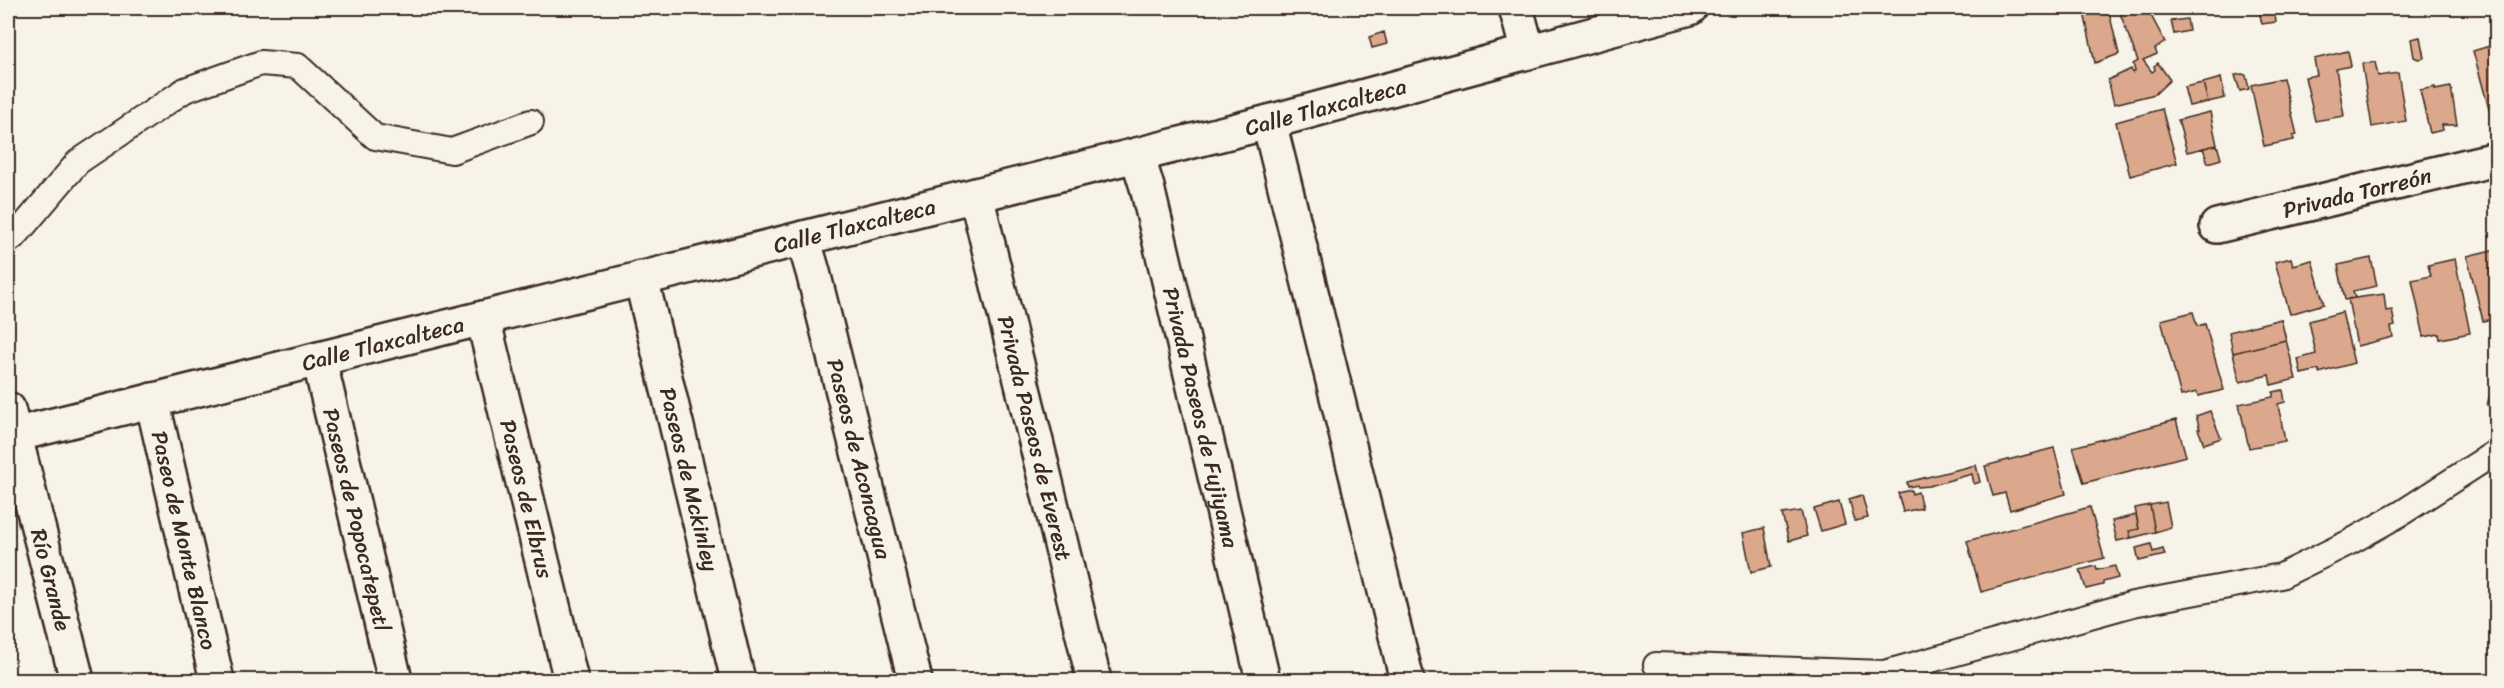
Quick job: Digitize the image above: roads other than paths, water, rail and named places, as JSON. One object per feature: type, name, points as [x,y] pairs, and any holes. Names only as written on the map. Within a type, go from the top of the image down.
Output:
[{"type":"street","points":[[1516,8],[1528,52]]},
{"type":"street","name":"Calle Tlaxcalteca","points":[[10,427],[152,400],[1137,155],[1269,122],[1690,8]]},
{"type":"street","points":[[1269,122],[1407,681]]},
{"type":"street","name":"Privada Paseos de Fujiyama","points":[[1137,155],[1147,187],[1263,681]]},
{"type":"street","name":"Privada Torreón","points":[[2217,226],[2496,159]]},
{"type":"street","name":"Privada Paseos de Everest","points":[[976,195],[1094,681]]},
{"type":"street","name":"Paseos de Aconcagua","points":[[803,238],[915,681]]},
{"type":"street","name":"Paseos de Mckinley","points":[[642,278],[738,681]]},
{"type":"street","name":"Paseos de Elbrus","points":[[483,318],[571,681]]},
{"type":"street","name":"Paseos de Popocatepetl","points":[[319,359],[395,681]]},
{"type":"street","name":"Paseo de Monte Blanco","points":[[152,400],[217,681]]},
{"type":"street","name":"Río Grande","points":[[10,427],[77,681]]},
{"type":"lane","points":[[8,241],[16,235],[78,162],[185,90],[261,63],[298,66],[375,137],[452,151],[531,122]]},
{"type":"lane","points":[[1656,665],[1884,677],[2133,604],[2281,576],[2400,514],[2496,452]]}]
